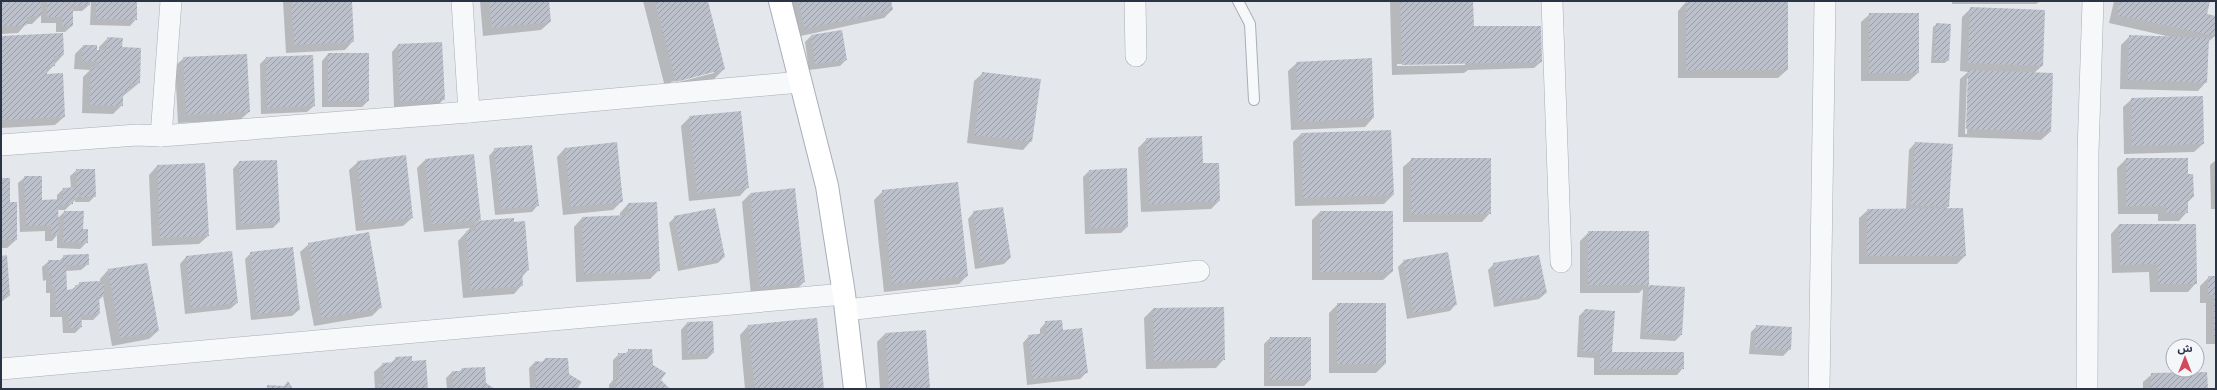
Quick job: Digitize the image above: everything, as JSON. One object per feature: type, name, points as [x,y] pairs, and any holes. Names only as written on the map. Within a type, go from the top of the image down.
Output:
[{"type":"street","points":[[161,136],[171,1]]},
{"type":"street","points":[[462,1],[469,112]]},
{"type":"street","points":[[780,1],[827,186],[845,302],[855,389]]},
{"type":"street","points":[[1134,1],[1136,56]]},
{"type":"street","points":[[1552,1],[1561,262]]},
{"type":"street","points":[[1819,389],[1825,1]]},
{"type":"street","points":[[2087,389],[2088,152],[2093,1]]},
{"type":"street","points":[[1,145],[137,135],[161,136],[469,112],[800,82]]},
{"type":"street","points":[[1,369],[845,302],[1198,271]]},
{"type":"lane","points":[[1238,1],[1250,24],[1254,100]]},
{"type":"building","points":[[1,1],[41,1],[42,16],[27,17],[27,25],[1,27]]},
{"type":"building","points":[[47,1],[90,1],[90,5],[73,6],[73,26],[62,26],[62,17],[47,17]]},
{"type":"building","points":[[96,1],[137,1],[137,20],[96,19]]},
{"type":"building","points":[[291,1],[352,1],[354,42],[294,45]]},
{"type":"building","points":[[489,1],[549,1],[551,22],[492,28]]},
{"type":"building","points":[[655,1],[708,1],[725,69],[676,82]]},
{"type":"building","points":[[798,1],[891,1],[893,10],[805,29]]},
{"type":"building","points":[[1400,1],[1473,1],[1474,26],[1541,26],[1542,62],[1402,65]]},
{"type":"building","points":[[1686,1],[1788,1],[1788,70],[1686,70]]},
{"type":"building","points":[[2120,1],[2210,1],[2207,14],[2216,16],[2215,36],[2117,15]]},
{"type":"building","points":[[1970,7],[2045,10],[2043,66],[1968,63]]},
{"type":"building","points":[[1869,13],[1919,13],[1919,73],[1869,73]]},
{"type":"building","points":[[1936,23],[1951,24],[1949,61],[1934,60]]},
{"type":"building","points":[[842,30],[847,60],[815,64],[811,35]]},
{"type":"building","points":[[63,33],[64,55],[54,56],[55,66],[47,67],[47,74],[63,73],[65,117],[1,120],[1,36]]},
{"type":"building","points":[[2129,35],[2209,38],[2207,83],[2128,80]]},
{"type":"building","points":[[107,37],[123,38],[122,47],[141,48],[140,83],[130,83],[129,91],[123,91],[123,106],[90,105],[91,67],[99,68],[99,62],[82,61],[83,45],[97,45],[97,50],[107,50]]},
{"type":"building","points":[[442,42],[445,100],[400,101],[398,44]]},
{"type":"building","points":[[328,53],[369,53],[369,101],[328,101]]},
{"type":"building","points":[[247,54],[250,112],[186,115],[183,57]]},
{"type":"building","points":[[313,55],[315,106],[267,108],[266,57]]},
{"type":"building","points":[[1372,58],[1374,118],[1299,122],[1296,62]]},
{"type":"building","points":[[1968,70],[2053,73],[2051,132],[1966,129]]},
{"type":"building","points":[[982,72],[1041,79],[1032,142],[975,135]]},
{"type":"building","points":[[2203,96],[2204,144],[2132,146],[2131,98]]},
{"type":"building","points":[[741,111],[749,188],[697,193],[689,116]]},
{"type":"building","points":[[1391,130],[1394,195],[1303,198],[1301,133]]},
{"type":"building","points":[[1202,136],[1203,163],[1219,163],[1220,201],[1149,204],[1146,138]]},
{"type":"building","points":[[617,142],[623,202],[571,207],[565,148]]},
{"type":"building","points":[[1915,142],[1953,144],[1949,207],[1911,205]]},
{"type":"building","points":[[532,145],[539,206],[501,209],[494,148]]},
{"type":"building","points":[[474,154],[481,220],[432,224],[425,159]]},
{"type":"building","points":[[406,155],[413,218],[364,223],[357,161]]},
{"type":"building","points":[[1411,158],[1491,158],[1491,214],[1411,214]]},
{"type":"building","points":[[2126,158],[2188,158],[2188,174],[2193,174],[2194,197],[2188,197],[2188,213],[2166,213],[2166,206],[2126,206]]},
{"type":"building","points":[[277,160],[280,222],[241,224],[239,161]]},
{"type":"building","points":[[205,163],[209,236],[160,238],[157,165]]},
{"type":"building","points":[[1127,168],[1128,227],[1091,228],[1089,170]]},
{"type":"building","points":[[76,169],[95,169],[96,197],[81,197],[81,192],[79,192],[79,198],[73,198],[73,204],[58,205],[59,235],[51,235],[51,225],[26,226],[24,176],[42,176],[42,200],[63,199],[63,188],[77,187]]},
{"type":"building","points":[[1,178],[10,178],[10,202],[17,202],[17,240],[1,240]]},
{"type":"building","points":[[958,182],[968,276],[892,284],[882,190]]},
{"type":"building","points":[[795,188],[805,282],[760,287],[750,193]]},
{"type":"building","points":[[657,202],[660,271],[584,274],[582,217],[629,215],[628,203]]},
{"type":"building","points":[[1003,207],[1011,258],[981,263],[973,211]]},
{"type":"building","points":[[715,208],[725,257],[685,266],[674,216]]},
{"type":"building","points":[[1963,208],[1966,256],[1867,256],[1867,209]]},
{"type":"building","points":[[64,211],[84,211],[83,229],[88,229],[88,243],[63,242]]},
{"type":"building","points":[[1320,211],[1393,211],[1393,272],[1320,272]]},
{"type":"building","points":[[514,218],[514,222],[525,221],[529,270],[522,271],[523,286],[471,290],[466,231],[476,231],[475,221]]},
{"type":"building","points":[[2119,224],[2196,224],[2197,284],[2158,284],[2157,264],[2120,265]]},
{"type":"building","points":[[1588,231],[1649,231],[1649,285],[1588,285]]},
{"type":"building","points":[[369,232],[382,308],[322,318],[308,243]]},
{"type":"building","points":[[293,247],[300,310],[257,314],[250,252]]},
{"type":"building","points":[[232,251],[238,303],[191,308],[186,256]]},
{"type":"building","points":[[1448,252],[1457,305],[1413,313],[1403,260]]},
{"type":"building","points":[[89,254],[89,265],[66,265],[67,290],[75,289],[75,285],[79,285],[79,282],[101,281],[101,284],[104,284],[104,296],[99,296],[100,314],[81,315],[82,327],[69,328],[68,311],[56,311],[55,287],[52,287],[52,274],[49,275],[48,260],[64,260],[63,255]]},
{"type":"building","points":[[7,255],[10,296],[1,297],[1,256]]},
{"type":"building","points":[[1539,255],[1547,293],[1500,302],[1493,263]]},
{"type":"building","points":[[147,263],[159,331],[120,338],[108,269]]},
{"type":"building","points":[[2208,276],[2216,276],[2216,336],[2214,336],[2214,295],[2208,295]]},
{"type":"building","points":[[1649,285],[1685,287],[1682,335],[1646,333]]},
{"type":"building","points":[[1337,303],[1386,303],[1386,364],[1337,364]]},
{"type":"building","points":[[1224,307],[1225,360],[1154,361],[1153,308]]},
{"type":"building","points":[[1585,309],[1615,311],[1612,352],[1684,352],[1684,369],[1600,369],[1600,352],[1583,351]]},
{"type":"building","points":[[817,318],[824,389],[755,389],[748,325]]},
{"type":"building","points":[[1062,320],[1063,330],[1082,328],[1088,373],[1033,379],[1028,335],[1047,333],[1045,321]]},
{"type":"building","points":[[713,321],[714,353],[688,354],[687,322]]},
{"type":"building","points":[[1756,325],[1792,327],[1791,350],[1755,348]]},
{"type":"building","points":[[926,330],[930,389],[889,389],[885,333]]},
{"type":"building","points":[[1270,337],[1311,337],[1311,380],[1270,380]]},
{"type":"building","points":[[628,349],[652,349],[653,365],[666,373],[661,380],[670,389],[616,389],[615,378],[620,378],[618,353],[628,353]]},
{"type":"building","points":[[412,356],[412,361],[426,360],[428,389],[379,389],[378,384],[384,384],[382,363],[396,362],[395,357]]},
{"type":"building","points":[[545,358],[568,358],[569,374],[582,382],[577,389],[531,389],[531,387],[536,387],[535,361],[544,362]]},
{"type":"building","points":[[485,367],[486,383],[495,389],[453,389],[452,371],[461,371],[462,368]]},
{"type":"building","points":[[2205,372],[2207,372],[2208,389],[2151,389],[2151,373],[2165,373],[2165,378],[2205,378]]},
{"type":"building","points":[[288,381],[293,389],[267,389],[267,385],[284,386]]}]
